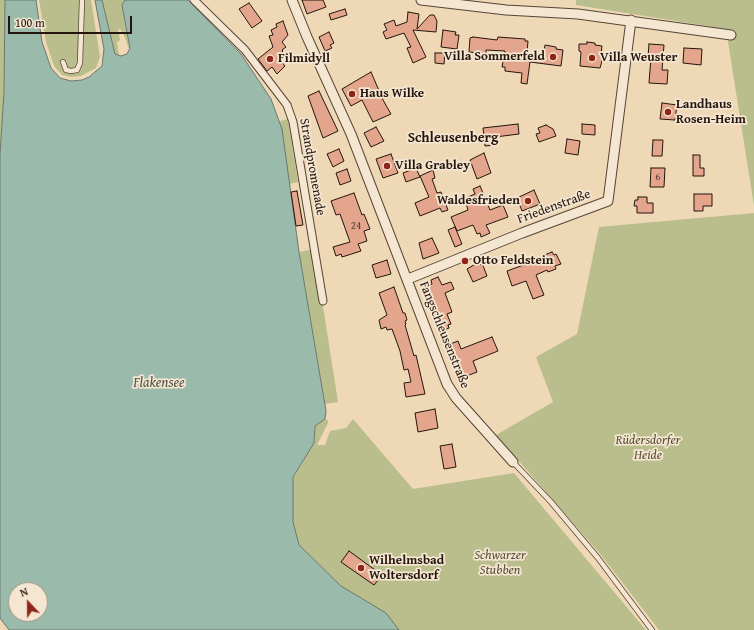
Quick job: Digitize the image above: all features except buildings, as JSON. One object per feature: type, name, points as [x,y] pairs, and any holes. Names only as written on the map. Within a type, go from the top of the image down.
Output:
[{"type":"street","name":"Strandpromenade","points":[[194,0],[245,50],[287,105],[293,122],[323,301]]},
{"type":"street","name":"Fangschleusenstraße","points":[[292,0],[351,134],[408,279],[447,384],[456,398],[513,462]]},
{"type":"street","points":[[421,0],[506,10],[578,14],[631,20],[731,35]]},
{"type":"street","name":"Friedenstraße","points":[[408,279],[522,233],[608,201],[631,20]]},
{"type":"lane","points":[[63,62],[66,70],[71,72],[77,70],[80,63],[82,0]]},
{"type":"lane","name":"Fangschleusenstraße","points":[[513,462],[551,502],[598,558],[652,630]]},
{"type":"green space","points":[[0,0],[5,0],[4,92],[0,155]]},
{"type":"green space","points":[[39,0],[91,0],[100,57],[96,68],[81,76],[71,77],[62,75],[54,66],[46,42]]},
{"type":"green space","points":[[102,0],[125,0],[122,5],[130,48],[129,49],[120,29],[118,30],[120,40],[117,42],[119,56],[115,54]]},
{"type":"green space","points":[[576,0],[754,0],[754,206],[726,29],[576,5]]},
{"type":"green space","points":[[288,119],[298,182],[289,184],[280,121]]},
{"type":"green space","name":"Rüdersdorfer Heide","points":[[754,213],[754,630],[659,630],[601,555],[496,435],[553,402],[536,357],[577,334],[599,227]]},
{"type":"green space","points":[[314,249],[338,402],[325,404],[299,252]]},
{"type":"green space","name":"Schwarzer Stubben","points":[[325,419],[328,420],[328,423],[317,445],[325,445],[330,431],[346,428],[353,419],[413,489],[514,473],[646,630],[399,630],[386,613],[341,586],[299,545],[293,522],[293,477],[314,443],[315,426]]},
{"type":"water","name":"Flakensee","points":[[5,0],[36,0],[42,42],[51,68],[60,78],[71,81],[82,80],[89,77],[102,66],[104,49],[95,0],[102,0],[115,54],[121,56],[127,54],[130,48],[122,5],[125,0],[188,0],[241,54],[271,99],[282,129],[299,252],[326,411],[325,419],[315,426],[314,443],[293,477],[293,522],[299,545],[341,586],[386,613],[399,630],[9,630],[0,618],[0,155],[4,92]]},
{"type":"place","name":"Villa Sommerfeld","points":[[553,57]]},
{"type":"place","name":"Villa Weuster","points":[[592,58]]},
{"type":"place","name":"Filmidyll","points":[[270,59]]},
{"type":"place","name":"Haus Wilke","points":[[352,94]]},
{"type":"place","name":"Landhaus Rosen-Heim","points":[[668,112]]},
{"type":"place","name":"Villa Grabley","points":[[387,166]]},
{"type":"place","name":"Waldesfrieden","points":[[528,201]]},
{"type":"place","name":"Otto Feldstein","points":[[465,261]]},
{"type":"place","name":"Wilhelmsbad Woltersdorf","points":[[361,568]]},
{"type":"district","name":"Schleusenberg","points":[[453,138]]}]
